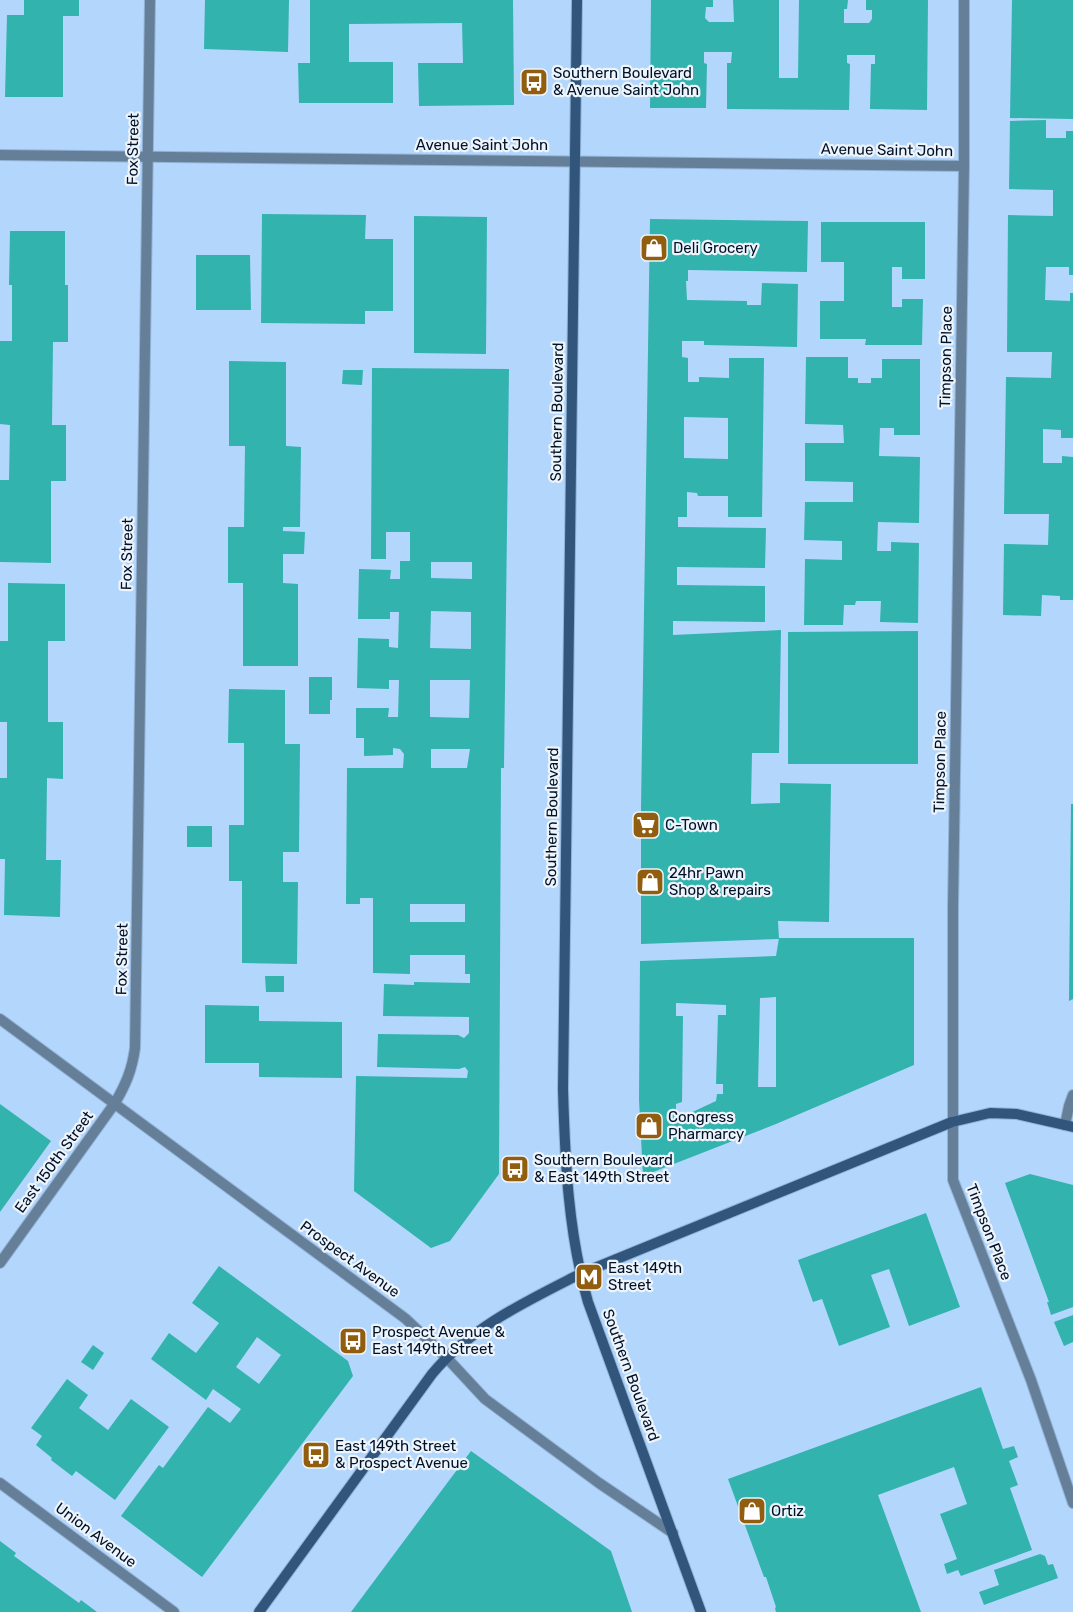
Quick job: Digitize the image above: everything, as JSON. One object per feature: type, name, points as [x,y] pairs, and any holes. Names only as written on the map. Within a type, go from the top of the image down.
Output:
[{"type":"main road","name":"Southern Boulevard","points":[[577,0],[563,1089],[567,1170],[580,1274],[588,1302],[701,1612]]},
{"type":"main road","points":[[259,1612],[417,1393],[446,1357],[485,1326],[538,1295],[580,1274],[952,1122],[990,1113],[1017,1114],[1069,1126]]},
{"type":"street","name":"Fox Street","points":[[115,1103],[126,1084],[135,1048],[150,0]]},
{"type":"street","name":"Timpson Place","points":[[964,0],[964,166],[953,908],[953,1180],[1030,1380],[1073,1502]]},
{"type":"street","name":"Avenue Saint John","points":[[0,155],[964,166]]},
{"type":"street","name":"Prospect Avenue","points":[[0,1019],[406,1319],[446,1357],[485,1400],[599,1483],[673,1533]]},
{"type":"street","points":[[1069,1126],[1069,1106],[1073,1096]]},
{"type":"street","name":"East 150th Street","points":[[0,1262],[115,1103]]},
{"type":"street","name":"Union Avenue","points":[[0,1482],[174,1612]]},
{"type":"building","points":[[24,0],[79,0],[79,16],[63,16],[63,97],[5,97],[7,15],[24,15]]},
{"type":"building","points":[[205,0],[289,0],[288,52],[204,49]]},
{"type":"building","points":[[310,0],[513,0],[514,105],[419,106],[418,63],[463,63],[462,23],[349,24],[349,62],[393,62],[393,103],[299,103],[298,63],[310,63]]},
{"type":"building","points":[[651,0],[713,0],[713,7],[706,7],[705,18],[709,22],[734,22],[733,0],[779,0],[779,78],[798,78],[799,0],[848,0],[847,9],[844,9],[844,23],[869,23],[872,19],[872,10],[866,10],[866,0],[928,0],[927,110],[870,109],[871,64],[875,64],[875,55],[847,55],[847,63],[850,64],[849,110],[727,109],[727,63],[731,63],[732,52],[704,52],[704,63],[707,64],[706,108],[650,108]]},
{"type":"building","points":[[1012,0],[1073,0],[1073,119],[1010,118]]},
{"type":"building","points":[[1046,120],[1046,138],[1066,138],[1066,131],[1073,131],[1073,275],[1069,275],[1069,267],[1046,267],[1045,300],[1070,301],[1070,293],[1073,293],[1073,438],[1061,438],[1061,430],[1043,429],[1043,463],[1062,463],[1062,456],[1073,457],[1073,600],[1060,600],[1060,596],[1042,595],[1041,616],[1003,615],[1004,544],[1048,545],[1049,514],[1004,514],[1006,377],[1051,378],[1052,352],[1007,352],[1008,215],[1053,216],[1053,190],[1009,189],[1010,121]]},
{"type":"building","points":[[262,214],[366,215],[365,239],[393,239],[393,311],[365,311],[365,324],[261,323]]},
{"type":"building","points":[[414,216],[487,217],[486,354],[414,353]]},
{"type":"building","points":[[650,219],[808,221],[807,272],[688,270],[688,281],[686,281],[687,300],[747,301],[747,305],[761,305],[762,283],[798,284],[797,347],[704,345],[704,341],[682,341],[682,357],[688,358],[688,382],[699,382],[699,377],[729,378],[729,358],[764,358],[762,517],[728,517],[728,496],[698,496],[697,493],[687,492],[687,517],[678,517],[678,527],[766,528],[765,568],[677,567],[677,585],[765,586],[765,622],[673,621],[673,635],[781,630],[779,753],[752,753],[751,804],[780,803],[780,783],[831,784],[829,922],[778,921],[779,939],[641,944],[641,808]],"holes":[[[684,417],[728,418],[728,459],[684,458]]]},
{"type":"building","points":[[821,222],[925,222],[925,279],[902,279],[902,267],[892,267],[892,307],[902,307],[902,299],[923,299],[922,345],[865,345],[866,339],[820,339],[820,301],[844,301],[844,262],[821,262]]},
{"type":"building","points":[[10,231],[65,231],[65,285],[68,285],[68,342],[53,342],[52,425],[66,425],[66,481],[51,481],[51,563],[0,562],[0,480],[9,480],[10,425],[0,424],[0,341],[12,341],[12,285],[9,285]]},
{"type":"building","points":[[196,255],[250,255],[251,310],[196,310]]},
{"type":"building","points":[[806,357],[848,357],[848,378],[858,378],[858,383],[871,383],[871,378],[882,378],[882,359],[920,359],[920,435],[894,435],[894,428],[880,428],[879,456],[920,457],[919,523],[878,522],[877,551],[891,551],[891,542],[919,543],[918,623],[880,622],[881,601],[856,601],[855,605],[844,605],[843,625],[804,625],[805,559],[842,560],[842,541],[804,540],[805,502],[853,502],[853,482],[805,481],[805,443],[844,443],[843,425],[805,424]]},
{"type":"building","points":[[229,361],[286,362],[286,446],[301,447],[300,527],[283,527],[283,531],[305,532],[304,554],[283,554],[283,583],[298,584],[298,666],[243,666],[243,583],[228,583],[228,527],[244,527],[245,446],[229,446]]},
{"type":"building","points":[[372,368],[509,369],[504,768],[501,768],[499,1174],[450,1241],[431,1248],[354,1191],[356,1076],[467,1078],[468,1071],[465,1067],[459,1069],[377,1067],[378,1034],[458,1035],[464,1038],[469,1033],[469,1017],[383,1016],[384,984],[414,985],[414,982],[470,983],[470,974],[465,974],[465,955],[410,955],[410,974],[373,973],[373,898],[360,898],[360,904],[346,904],[347,768],[403,768],[404,754],[400,749],[393,748],[393,755],[364,756],[364,738],[356,738],[356,708],[389,708],[388,717],[398,717],[399,680],[389,680],[389,689],[357,688],[358,638],[389,639],[389,647],[398,648],[399,612],[390,612],[390,619],[358,619],[359,569],[391,570],[390,579],[400,579],[400,561],[410,561],[410,532],[386,532],[386,559],[371,559]],"holes":[[[431,562],[472,562],[472,579],[431,578]],[[431,611],[471,612],[471,649],[430,648]],[[430,680],[470,680],[469,718],[430,717]],[[431,749],[470,749],[467,768],[431,768]],[[410,904],[465,904],[465,922],[410,922]]]},
{"type":"building","points":[[343,370],[363,370],[362,385],[342,384]]},
{"type":"building","points":[[8,583],[65,584],[65,641],[48,641],[48,722],[63,722],[63,779],[47,778],[46,860],[61,860],[60,917],[4,915],[5,859],[0,859],[0,778],[7,778],[7,722],[0,722],[0,641],[8,641]]},
{"type":"building","points":[[918,631],[918,764],[788,764],[788,632]]},
{"type":"building","points":[[309,677],[332,677],[330,714],[309,714]]},
{"type":"building","points":[[229,689],[285,690],[285,744],[300,744],[299,852],[283,852],[283,882],[298,882],[297,964],[242,963],[242,881],[229,881],[229,825],[244,825],[244,743],[228,743]]},
{"type":"building","points":[[1071,804],[1073,804],[1073,999],[1069,1001]]},
{"type":"building","points":[[187,826],[212,826],[212,847],[187,847]]},
{"type":"building","points":[[779,938],[914,938],[914,1065],[776,1124],[643,1176],[639,1100],[640,961],[776,956]],"holes":[[[776,997],[776,1087],[758,1087],[760,998]],[[676,1003],[726,1005],[726,1015],[718,1015],[716,1084],[723,1084],[723,1094],[717,1094],[716,1101],[686,1115],[676,1115],[676,1104],[682,1102],[683,1016],[676,1016]]]},
{"type":"building","points":[[265,976],[284,976],[284,992],[266,992]]},
{"type":"building","points":[[205,1005],[259,1006],[259,1021],[342,1022],[342,1078],[259,1077],[259,1063],[205,1063]]},
{"type":"building","points":[[0,1104],[51,1141],[0,1212]]},
{"type":"building","points":[[1030,1174],[1073,1185],[1073,1307],[1051,1315],[1047,1302],[1049,1302],[1005,1183]]},
{"type":"building","points":[[926,1213],[960,1307],[909,1326],[889,1269],[871,1275],[890,1327],[839,1346],[822,1299],[813,1302],[798,1260]]},
{"type":"building","points":[[219,1266],[348,1361],[353,1376],[202,1577],[121,1516],[159,1465],[163,1468],[208,1407],[230,1423],[241,1409],[213,1389],[206,1400],[151,1359],[169,1333],[196,1353],[219,1323],[192,1303]],"holes":[[[257,1337],[281,1355],[259,1384],[236,1367]]]},
{"type":"building","points":[[1073,1315],[1073,1342],[1064,1346],[1054,1322]]},
{"type":"building","points":[[93,1345],[104,1353],[93,1370],[81,1362]]},
{"type":"building","points":[[67,1379],[88,1395],[79,1408],[108,1430],[131,1399],[169,1427],[115,1500],[76,1471],[72,1476],[51,1460],[52,1458],[36,1445],[42,1436],[31,1428]]},
{"type":"building","points":[[981,1387],[1003,1449],[1014,1446],[1018,1457],[1009,1461],[1018,1485],[1010,1488],[1032,1550],[961,1576],[958,1570],[947,1574],[944,1564],[957,1559],[940,1514],[967,1504],[954,1467],[878,1495],[921,1612],[776,1612],[766,1577],[764,1577],[728,1479]]},
{"type":"building","points":[[471,1451],[611,1551],[632,1612],[351,1612]]},
{"type":"building","points":[[0,1541],[16,1553],[14,1556],[79,1603],[81,1600],[97,1612],[0,1612]]},
{"type":"building","points":[[1040,1554],[1045,1556],[1048,1565],[1053,1564],[1058,1578],[984,1605],[979,1592],[999,1585],[994,1570]]},
{"type":"place","name":"Southern Boulevard & Avenue Saint John","points":[[534,82]]},
{"type":"place","name":"Deli Grocery","points":[[654,248]]},
{"type":"place","name":"C-Town","points":[[646,825]]},
{"type":"place","name":"24hr Pawn Shop & repairs","points":[[650,882]]},
{"type":"place","name":"Congress Pharmarcy","points":[[649,1126]]},
{"type":"place","name":"Southern Boulevard & East 149th Street","points":[[515,1169]]},
{"type":"place","name":"East 149th Street","points":[[589,1277]]},
{"type":"place","name":"Prospect Avenue & East 149th Street","points":[[353,1341]]},
{"type":"place","name":"East 149th Street & Prospect Avenue","points":[[316,1455]]},
{"type":"place","name":"Ortiz","points":[[752,1511]]}]
